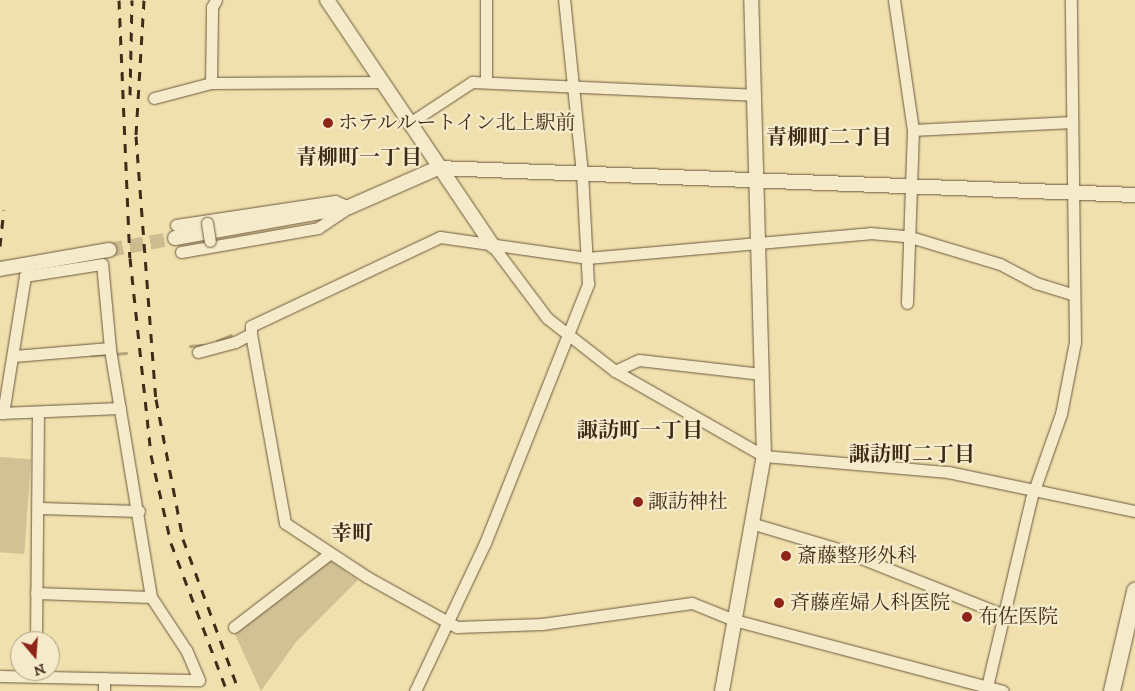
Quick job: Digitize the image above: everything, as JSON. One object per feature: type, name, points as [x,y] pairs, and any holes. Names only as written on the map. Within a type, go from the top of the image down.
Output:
[{"type":"main road","points":[[1112,691],[1135,591]]},
{"type":"street","points":[[211,83],[212,7],[216,0]]},
{"type":"street","points":[[327,0],[379,82],[438,168],[547,318],[616,371],[764,456],[948,472],[1135,512]]},
{"type":"street","points":[[486,0],[486,82]]},
{"type":"street","points":[[415,691],[485,542],[588,284],[582,173],[564,0]]},
{"type":"street","points":[[722,691],[734,620],[754,524],[764,456],[755,242],[751,0]]},
{"type":"street","points":[[894,0],[913,130],[907,236],[907,303]]},
{"type":"street","points":[[986,689],[1001,614],[1035,490],[1061,414],[1075,342],[1071,192],[1071,0]]},
{"type":"street","points":[[154,98],[211,83],[379,82]]},
{"type":"street","points":[[408,124],[472,82],[754,95]]},
{"type":"street","points":[[913,130],[1072,122]]},
{"type":"street","points":[[180,252],[210,244],[318,228],[349,207],[438,168],[1135,195]]},
{"type":"street","points":[[175,232],[207,220],[335,200],[349,207]]},
{"type":"street","points":[[175,232],[349,207]]},
{"type":"street","points":[[207,220],[210,244]]},
{"type":"street","points":[[1003,691],[986,689],[734,620],[692,603],[542,624],[457,627],[329,554],[285,523],[251,326],[425,241],[440,237],[587,258],[870,233],[907,236],[1000,264],[1036,283],[1073,294]]},
{"type":"street","points":[[0,269],[109,250]]},
{"type":"street","points":[[60,675],[200,686],[186,650],[151,597],[139,511],[110,348],[102,264],[25,276],[14,356],[2,413],[120,408]]},
{"type":"street","points":[[198,352],[219,349],[251,334]]},
{"type":"street","points":[[14,356],[110,348]]},
{"type":"street","points":[[616,371],[639,360],[761,374]]},
{"type":"street","points":[[36,631],[40,508],[38,412]]},
{"type":"street","points":[[40,508],[139,511]]},
{"type":"street","points":[[754,524],[838,549],[1001,614]]},
{"type":"street","points":[[234,627],[329,554]]},
{"type":"street","points":[[36,593],[151,597]]},
{"type":"street","points":[[104,678],[104,691]]},
{"type":"shaded area","points":[[0,457],[31,459],[24,554],[0,552]]},
{"type":"shaded area","points":[[328,559],[358,580],[296,642],[261,691],[233,630]]},
{"type":"waterway","points":[[217,341],[231,335]]},
{"type":"waterway","points":[[190,346],[202,345]]},
{"type":"waterway","points":[[115,354],[126,353]]},
{"type":"waterway","points":[[91,355],[108,354]]},
{"type":"tunnel","points":[[109,250],[175,238]]},
{"type":"railway","points":[[119,0],[130,258],[151,455],[171,543],[227,691]]},
{"type":"railway","points":[[130,95],[132,0]]},
{"type":"railway","points":[[144,0],[136,136],[156,399],[183,539],[239,691]]},
{"type":"railway","points":[[0,246],[4,210]]},
{"type":"place","name":"ホテルルートイン北上駅前","points":[[328,123]]},
{"type":"place","name":"諏訪神社","points":[[638,502]]},
{"type":"place","name":"斎藤整形外科","points":[[786,556]]},
{"type":"place","name":"斉藤産婦人科医院","points":[[779,603]]},
{"type":"place","name":"布佐医院","points":[[967,617]]},
{"type":"district","name":"青柳町二丁目","points":[[829,138]]},
{"type":"district","name":"青柳町一丁目","points":[[359,158]]},
{"type":"district","name":"諏訪町一丁目","points":[[640,431]]},
{"type":"district","name":"諏訪町二丁目","points":[[912,455]]},
{"type":"district","name":"幸町","points":[[352,534]]}]
